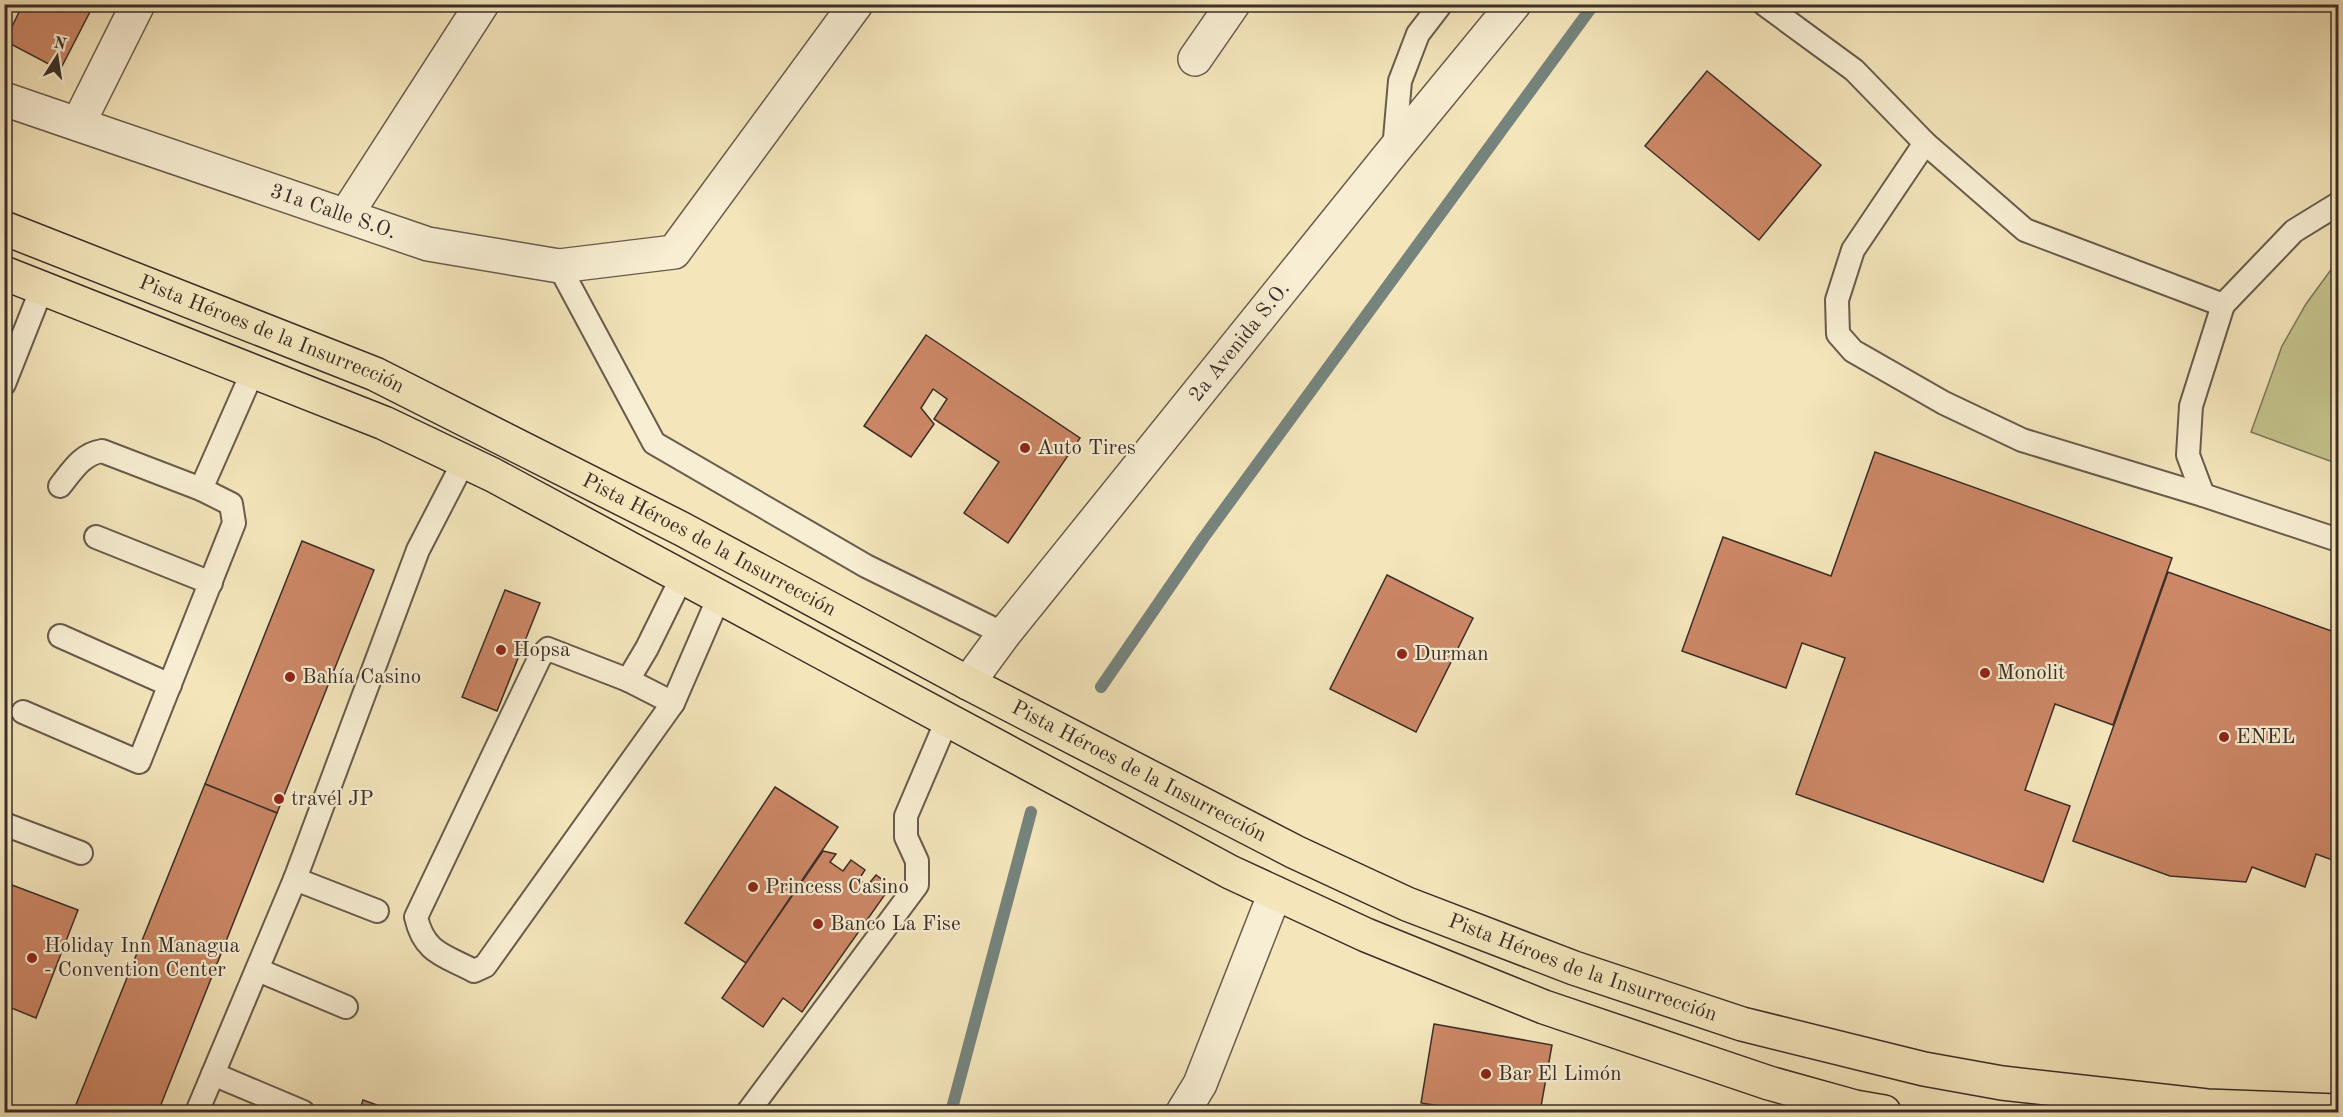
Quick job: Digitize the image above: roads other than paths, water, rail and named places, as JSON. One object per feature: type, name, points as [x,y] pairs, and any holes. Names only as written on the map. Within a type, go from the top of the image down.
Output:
[{"type":"main road","name":"Pista Héroes de la Insurrección","points":[[4,228],[375,374],[682,529],[968,683],[1295,852],[1407,904],[1574,968],[1742,1024],[1924,1069],[2002,1083],[2207,1106],[2338,1111]]},
{"type":"main road","name":"Pista Héroes de la Insurrección","points":[[4,273],[384,423],[464,461],[1230,872],[1366,935],[1544,1007],[1769,1083],[1884,1113]]},
{"type":"street","points":[[78,124],[138,4]]},
{"type":"street","points":[[346,214],[483,4]]},
{"type":"street","name":"31a Calle S.O.","points":[[4,99],[346,214],[428,244],[559,266],[674,252],[856,4]]},
{"type":"street","points":[[1194,59],[1233,4]]},
{"type":"street","name":"2a Avenida S.O.","points":[[968,683],[1004,634],[1514,4]]},
{"type":"street","points":[[1183,1113],[1200,1084],[1275,893]]},
{"type":"lane","points":[[1394,150],[1400,81],[1418,34],[1441,4]]},
{"type":"lane","points":[[1764,4],[1854,70],[1925,143],[2025,230],[2223,305]]},
{"type":"lane","points":[[1925,143],[1853,250],[1837,300],[1838,334],[1853,351],[1944,403],[2022,440],[2203,495],[2338,540]]},
{"type":"lane","points":[[2203,495],[2188,455],[2191,406],[2223,305],[2294,231],[2338,204]]},
{"type":"lane","points":[[559,266],[654,443],[866,566],[1004,634]]},
{"type":"lane","points":[[4,384],[42,288]]},
{"type":"lane","points":[[201,489],[253,371]]},
{"type":"lane","points":[[23,712],[139,762],[234,523],[231,504],[201,489],[102,451],[91,453],[80,461],[60,486]]},
{"type":"lane","points":[[197,1113],[295,879],[418,550],[464,461]]},
{"type":"lane","points":[[96,537],[211,584]]},
{"type":"lane","points":[[628,680],[647,648],[682,577]]},
{"type":"lane","points":[[673,704],[628,680],[548,649],[540,657],[416,917],[420,935],[433,950],[474,971],[485,966],[673,704],[719,597]]},
{"type":"lane","points":[[60,636],[170,685]]},
{"type":"lane","points":[[748,1113],[917,885],[917,861],[906,837],[906,816],[947,720]]},
{"type":"lane","points":[[4,824],[81,853]]},
{"type":"lane","points":[[295,879],[377,911]]},
{"type":"lane","points":[[258,970],[346,1008]]},
{"type":"lane","points":[[213,1074],[303,1113]]},
{"type":"waterway","points":[[1101,687],[1204,537],[1594,4]]},
{"type":"waterway","points":[[951,1112],[1031,812]]},
{"type":"place","name":"Auto Tires","points":[[1025,448]]},
{"type":"place","name":"Hopsa","points":[[501,650]]},
{"type":"place","name":"Durman","points":[[1402,654]]},
{"type":"place","name":"Monolit","points":[[1985,673]]},
{"type":"place","name":"Bahía Casino","points":[[290,677]]},
{"type":"place","name":"ENEL","points":[[2224,737]]},
{"type":"place","name":"travél JP","points":[[279,799]]},
{"type":"place","name":"Princess Casino","points":[[753,887]]},
{"type":"place","name":"Banco La Fise","points":[[818,924]]},
{"type":"place","name":"Holiday Inn Managua - Convention Center","points":[[32,958]]},
{"type":"place","name":"Bar El Limón","points":[[1486,1074]]}]
